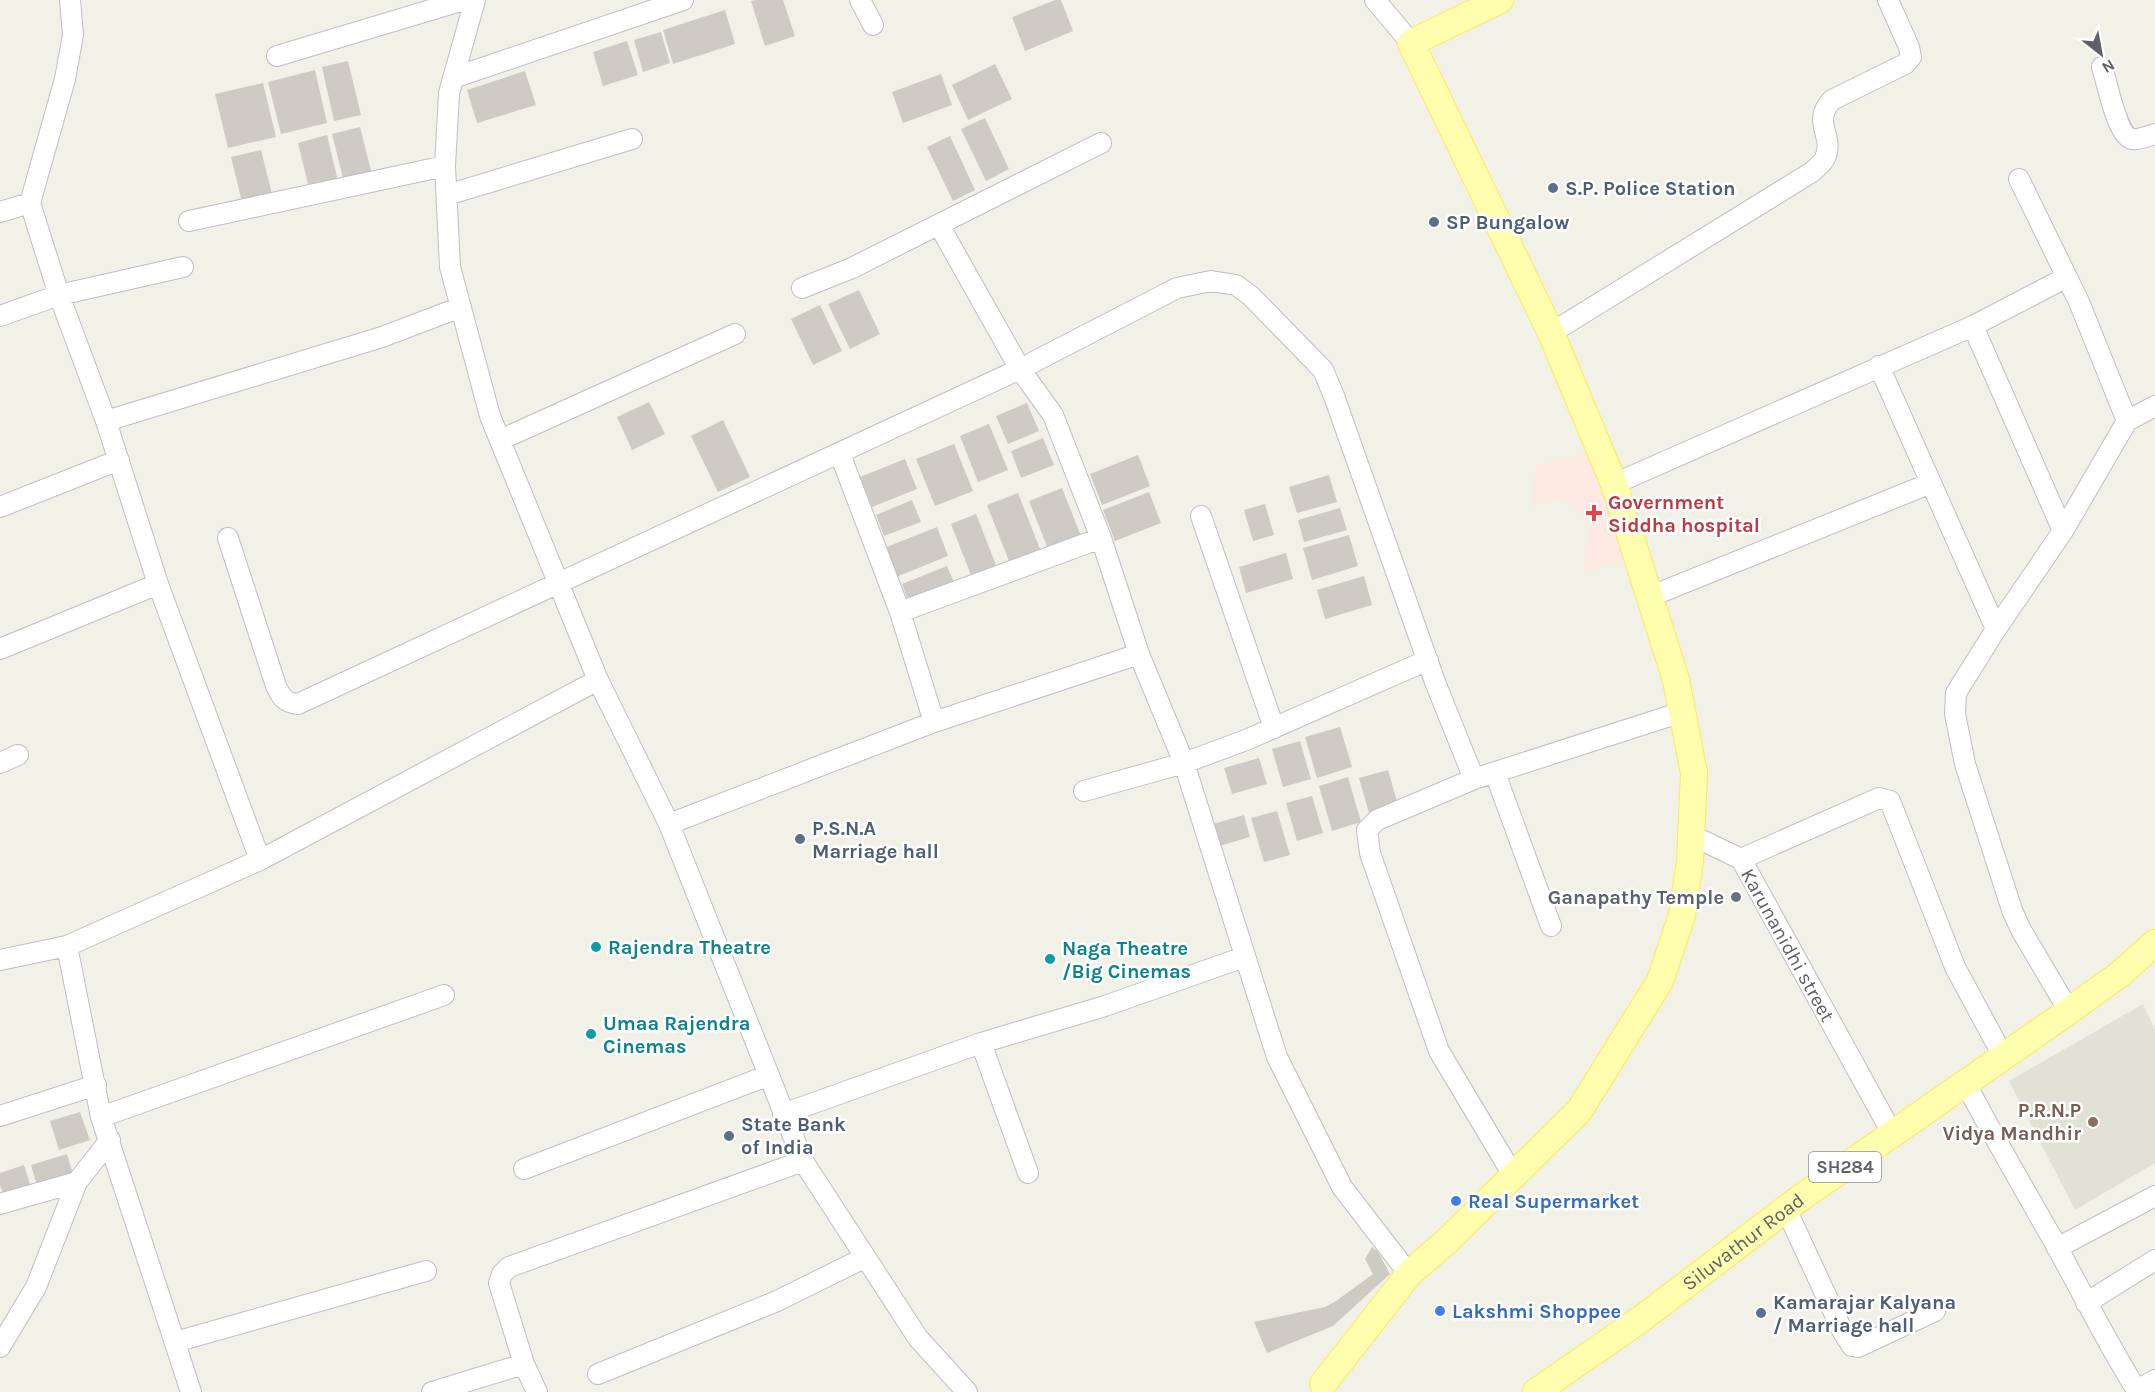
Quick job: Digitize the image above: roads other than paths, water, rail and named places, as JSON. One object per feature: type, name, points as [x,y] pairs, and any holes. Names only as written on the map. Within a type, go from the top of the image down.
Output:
[{"type":"main road","points":[[1321,1389],[1409,1274],[1448,1240],[1579,1111],[1660,981],[1682,915],[1690,861],[1694,773],[1676,680],[1614,484],[1551,333],[1411,42],[1500,0]]},
{"type":"main road","name":"Siluvathur Road","points":[[1536,1392],[1641,1319],[1786,1209],[1892,1133],[2069,1011],[2120,974],[2155,943]]},
{"type":"street","points":[[70,0],[73,35],[65,79],[30,203],[59,295],[106,421],[158,584],[260,860]]},
{"type":"street","points":[[276,56],[464,0]]},
{"type":"street","points":[[475,0],[449,93],[445,166],[450,267],[490,416],[598,680],[669,824],[803,1161],[918,1338],[967,1392]]},
{"type":"street","points":[[453,78],[683,0]]},
{"type":"street","points":[[860,0],[873,25]]},
{"type":"street","points":[[1375,0],[1411,42]]},
{"type":"street","points":[[1551,333],[1812,172],[1825,159],[1828,147],[1822,118],[1825,108],[1833,100],[1905,64],[1911,57],[1909,47],[1888,0]]},
{"type":"street","points":[[2102,67],[2119,124],[2125,136],[2140,139],[2155,134]]},
{"type":"street","points":[[447,195],[632,139]]},
{"type":"street","points":[[802,288],[852,268],[1101,142]]},
{"type":"street","points":[[189,221],[445,166]]},
{"type":"street","points":[[2019,179],[2067,277],[2127,421]]},
{"type":"street","points":[[0,212],[30,203]]},
{"type":"street","points":[[939,225],[1020,369],[1053,415],[1101,538],[1140,654],[1184,763],[1277,1057],[1342,1187],[1409,1274]]},
{"type":"street","points":[[0,316],[59,295],[183,267]]},
{"type":"street","points":[[1614,484],[1973,326],[2067,277]]},
{"type":"street","points":[[228,538],[276,686],[282,697],[289,703],[298,704],[1020,369],[1177,288],[1211,281],[1236,285],[1251,296],[1323,370],[1428,660],[1474,779]]},
{"type":"street","points":[[106,421],[382,337],[461,307]]},
{"type":"street","points":[[1973,326],[2063,531]]},
{"type":"street","points":[[500,440],[735,334]]},
{"type":"street","points":[[1879,366],[1996,629]]},
{"type":"street","points":[[2069,1011],[2021,930],[2012,910],[1965,764],[1955,714],[1956,693],[1996,629],[2063,531],[2127,421],[2155,406]]},
{"type":"street","points":[[840,454],[900,612],[934,722]]},
{"type":"street","points":[[0,507],[119,460]]},
{"type":"street","points":[[1650,597],[1931,483]]},
{"type":"street","points":[[1201,516],[1274,728]]},
{"type":"street","points":[[900,612],[1101,538]]},
{"type":"street","points":[[0,649],[158,584]]},
{"type":"street","points":[[669,824],[934,722],[1140,654]]},
{"type":"street","points":[[1084,791],[1184,763],[1274,728],[1428,660]]},
{"type":"street","points":[[0,960],[67,946],[260,860],[598,680]]},
{"type":"street","points":[[1513,1175],[1439,1052],[1370,853],[1367,830],[1377,820],[1474,779],[1682,712]]},
{"type":"street","points":[[1495,772],[1551,926]]},
{"type":"street","name":"Karunanidhi street","points":[[1892,1133],[1741,859],[1879,798],[1890,801],[1955,967],[2003,1056]]},
{"type":"street","points":[[1691,835],[1741,859]]},
{"type":"street","points":[[67,946],[101,1117],[192,1392]]},
{"type":"street","points":[[783,1114],[981,1043],[1106,1006],[1244,957]]},
{"type":"street","points":[[101,1117],[444,995]]},
{"type":"street","points":[[981,1043],[1029,1173]]},
{"type":"street","points":[[524,1169],[769,1075]]},
{"type":"street","points":[[1965,1082],[2108,1344],[2137,1391],[2155,1380]]},
{"type":"street","points":[[0,1116],[96,1085]]},
{"type":"street","points":[[0,1347],[36,1287],[77,1182],[110,1140]]},
{"type":"street","points":[[537,1392],[524,1364],[499,1283],[502,1274],[509,1267],[803,1161]]},
{"type":"street","points":[[0,1204],[77,1182]]},
{"type":"street","points":[[2057,1248],[2155,1196]]},
{"type":"street","points":[[1786,1209],[1842,1332],[1852,1346],[1858,1347],[1935,1311]]},
{"type":"street","points":[[598,1374],[777,1301],[864,1258]]},
{"type":"street","points":[[2086,1303],[2155,1260]]},
{"type":"street","points":[[175,1342],[426,1271]]},
{"type":"street","points":[[432,1392],[524,1364]]},
{"type":"place","name":"S.P. Police Station","points":[[1553,188]]},
{"type":"place","name":"SP Bungalow","points":[[1434,222]]},
{"type":"place","name":"Government Siddha hospital","points":[[1594,513]]},
{"type":"place","name":"P.S.N.A Marriage hall","points":[[800,839]]},
{"type":"place","name":"Ganapathy Temple","points":[[1736,897]]},
{"type":"place","name":"Rajendra Theatre","points":[[596,947]]},
{"type":"place","name":"Naga Theatre /Big Cinemas","points":[[1050,959]]},
{"type":"place","name":"Umaa Rajendra Cinemas","points":[[591,1034]]},
{"type":"place","name":"P.R.N.P Vidya Mandhir","points":[[2093,1122]]},
{"type":"place","name":"State Bank of India","points":[[729,1136]]},
{"type":"place","name":"Real Supermarket","points":[[1456,1201]]},
{"type":"place","name":"Lakshmi Shoppee","points":[[1440,1311]]},
{"type":"place","name":"Kamarajar Kalyana / Marriage hall","points":[[1761,1313]]}]
